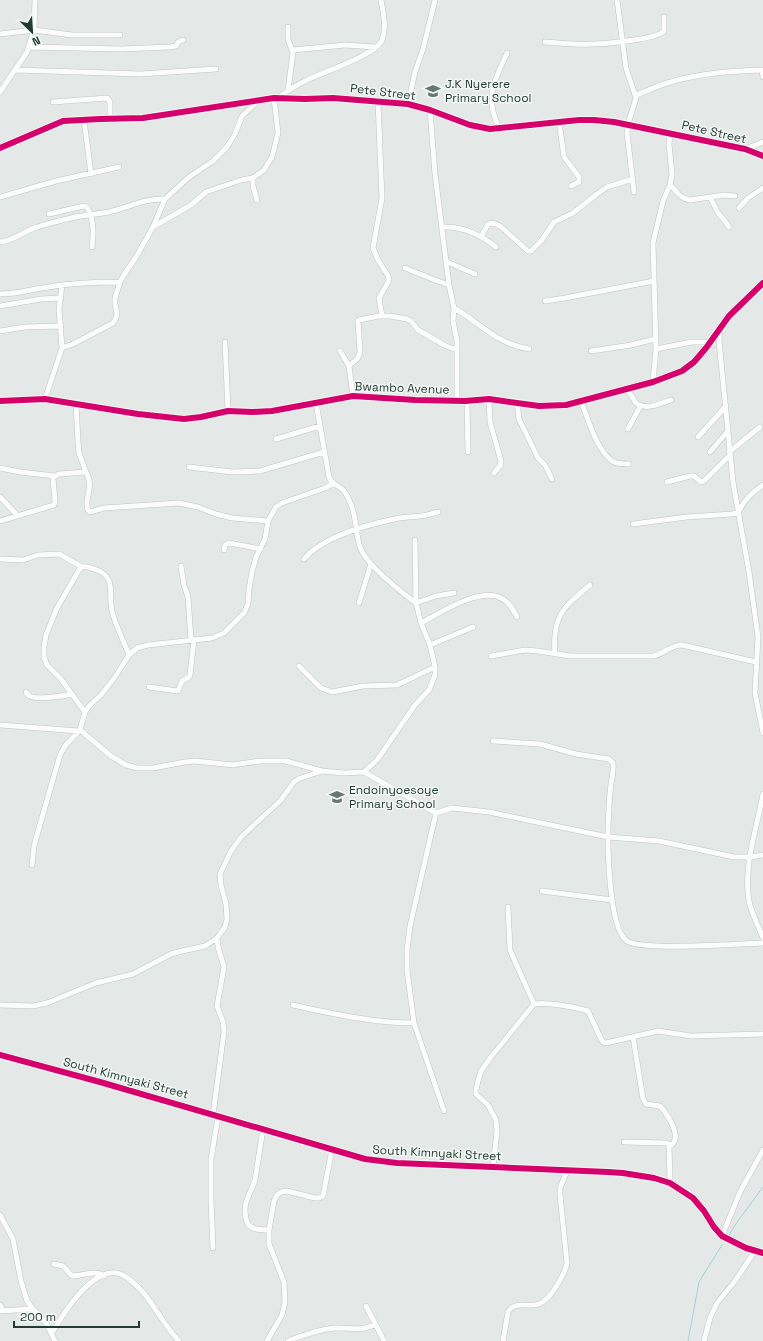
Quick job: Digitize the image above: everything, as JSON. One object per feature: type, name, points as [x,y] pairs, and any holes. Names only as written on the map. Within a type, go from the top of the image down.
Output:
[{"type":"street","points":[[0,91],[27,52],[34,30],[35,0]]},
{"type":"street","points":[[153,227],[191,205],[206,192],[241,180],[253,178],[264,170],[272,157],[277,140],[278,129],[276,98],[307,80],[369,52],[376,47],[382,40],[384,28],[380,0]]},
{"type":"street","points":[[408,104],[415,72],[423,49],[435,0]]},
{"type":"street","points":[[617,0],[627,72],[636,96],[628,124],[628,143],[634,192]]},
{"type":"street","points":[[545,42],[592,44],[651,37],[661,34],[664,31],[664,17]]},
{"type":"street","points":[[288,27],[288,39],[293,50],[288,90]]},
{"type":"street","points":[[0,34],[34,30],[72,35],[120,35]]},
{"type":"street","points":[[28,47],[121,50],[170,47],[176,46],[178,42],[183,40]]},
{"type":"street","points":[[293,50],[344,45],[376,47]]},
{"type":"street","points":[[499,128],[492,105],[492,94],[498,71],[506,53]]},
{"type":"street","points":[[15,70],[141,74],[216,69]]},
{"type":"street","points":[[636,96],[659,85],[730,71],[763,70],[763,77]]},
{"type":"street","points":[[53,102],[77,99],[107,98],[110,102],[110,118]]},
{"type":"street","name":"Pete Street","points":[[0,148],[63,121],[110,118],[143,118],[260,99],[333,98],[408,104],[430,110],[470,126],[490,129],[594,120],[628,124],[745,149],[763,156]]},
{"type":"street","points":[[62,348],[107,328],[113,323],[117,314],[115,298],[120,282],[153,227],[165,199],[189,178],[213,161],[227,147],[235,134],[242,116],[260,99]]},
{"type":"street","points":[[378,101],[382,198],[373,248],[388,276],[387,284],[379,298],[382,316]]},
{"type":"street","points":[[430,110],[435,174],[454,308],[453,321],[457,341],[457,401]]},
{"type":"street","points":[[84,120],[91,174]]},
{"type":"street","points":[[559,122],[564,157],[579,177],[578,182],[571,186]]},
{"type":"street","points":[[653,382],[656,349],[653,239],[672,174],[669,144],[670,133]]},
{"type":"street","points":[[745,149],[763,142]]},
{"type":"street","points":[[0,197],[56,181],[119,167]]},
{"type":"street","points":[[253,178],[257,200]]},
{"type":"street","points":[[481,237],[488,224],[492,222],[500,226],[531,252],[542,240],[554,222],[573,213],[607,187],[633,179]]},
{"type":"street","points":[[670,185],[685,200],[724,195],[736,196]]},
{"type":"street","points":[[739,208],[748,198],[763,188]]},
{"type":"street","points":[[710,197],[718,213],[728,227]]},
{"type":"street","points":[[0,242],[9,240],[39,227],[76,217],[116,210],[145,200],[165,199]]},
{"type":"street","points":[[48,214],[87,206],[92,215],[92,247]]},
{"type":"street","points":[[442,227],[461,228],[481,237],[496,247]]},
{"type":"street","points":[[447,262],[475,274]]},
{"type":"street","points":[[405,268],[435,280],[450,284]]},
{"type":"street","points":[[545,300],[565,298],[654,281]]},
{"type":"street","points":[[0,294],[20,293],[62,285],[120,282]]},
{"type":"street","name":"Bwambo Avenue","points":[[1,403],[45,399],[138,414],[184,419],[228,411],[272,411],[353,396],[457,401],[489,399],[540,406],[555,406],[627,389],[676,374],[696,359],[733,312],[763,283]]},
{"type":"street","points":[[45,399],[62,348],[60,309],[62,285]]},
{"type":"street","points":[[0,306],[41,299],[61,298]]},
{"type":"street","points":[[454,308],[501,340],[516,347],[529,350]]},
{"type":"street","points":[[349,366],[360,355],[358,321],[382,316],[390,316],[411,321],[418,330],[446,346],[457,350]]},
{"type":"street","points":[[0,331],[61,326]]},
{"type":"street","points":[[720,328],[729,454],[758,637],[755,693],[763,733]]},
{"type":"street","points":[[591,352],[631,345],[655,338]]},
{"type":"street","points":[[225,342],[228,411]]},
{"type":"street","points":[[656,349],[692,342],[710,342]]},
{"type":"street","points":[[340,351],[349,366],[353,396]]},
{"type":"street","points":[[627,389],[635,401],[641,406],[655,405],[671,400]]},
{"type":"street","points":[[489,399],[490,422],[501,461],[500,466],[494,474]]},
{"type":"street","points":[[467,401],[468,452]]},
{"type":"street","points":[[581,401],[604,454],[614,462],[629,464]]},
{"type":"street","points":[[316,402],[329,477],[332,484],[341,488],[345,493],[352,507],[362,552],[372,564],[416,603]]},
{"type":"street","points":[[517,402],[519,419],[538,458],[545,465],[552,479]]},
{"type":"street","points":[[76,403],[79,453],[90,481],[86,505],[90,512],[104,508],[179,503],[198,507],[232,518],[268,521]]},
{"type":"street","points":[[628,429],[641,406]]},
{"type":"street","points":[[698,437],[726,406]]},
{"type":"street","points":[[276,439],[320,426]]},
{"type":"street","points":[[666,482],[694,476],[701,482],[704,482],[729,454],[760,427]]},
{"type":"street","points":[[710,452],[727,432]]},
{"type":"street","points":[[189,467],[232,472],[260,471],[324,452]]},
{"type":"street","points":[[0,468],[55,476],[68,473],[86,472]]},
{"type":"street","points":[[0,521],[54,505],[55,499],[53,480],[55,476]]},
{"type":"street","points":[[32,865],[34,846],[60,755],[65,746],[79,730],[85,712],[115,677],[129,655],[141,646],[217,637],[230,627],[244,613],[248,604],[249,589],[256,557],[265,539],[268,521],[276,507],[282,503],[325,488],[332,484]]},
{"type":"street","points":[[738,513],[749,495],[763,486]]},
{"type":"street","points":[[0,497],[17,515]]},
{"type":"street","points":[[304,559],[318,546],[357,529],[401,518],[422,516],[438,512]]},
{"type":"street","points":[[633,524],[687,517],[738,513]]},
{"type":"street","points":[[364,772],[377,760],[415,705],[429,690],[434,675],[435,667],[430,645],[421,623],[416,603],[415,540]]},
{"type":"street","points":[[224,550],[225,545],[229,543],[261,549]]},
{"type":"street","points":[[0,559],[23,560],[38,555],[59,554],[82,567],[92,568],[103,572],[107,576],[111,610],[129,655]]},
{"type":"street","points":[[358,602],[372,564]]},
{"type":"street","points":[[149,687],[178,691],[182,681],[190,675],[193,640],[188,596],[184,585],[181,566]]},
{"type":"street","points":[[82,567],[57,608],[46,634],[44,657],[47,666],[61,679],[85,712]]},
{"type":"street","points":[[555,654],[554,633],[560,616],[566,607],[590,585]]},
{"type":"street","points":[[416,603],[436,596],[454,593]]},
{"type":"street","points":[[421,623],[472,598],[488,596],[500,597],[506,601],[511,605],[516,617]]},
{"type":"street","points":[[430,645],[473,627]]},
{"type":"street","points":[[491,656],[524,650],[570,656],[654,656],[672,647],[682,645],[756,662]]},
{"type":"street","points":[[299,666],[322,688],[332,692],[363,686],[397,685],[435,667]]},
{"type":"street","points":[[26,692],[30,696],[36,697],[54,697],[72,694]]},
{"type":"street","points":[[0,725],[79,730],[111,756],[137,768],[153,768],[195,761],[233,765],[260,761],[286,761],[322,771],[344,773],[364,772],[436,813],[452,808],[489,812],[608,837],[659,841],[734,857],[763,855]]},
{"type":"street","points":[[493,741],[531,742],[576,754],[609,759],[614,764],[608,810],[612,900],[621,931],[626,941],[633,944],[652,946],[700,946],[763,943]]},
{"type":"street","points":[[0,1005],[33,1006],[47,1003],[96,982],[133,974],[171,954],[182,950],[205,946],[217,938],[225,927],[227,919],[226,904],[220,885],[220,874],[225,862],[235,846],[242,836],[276,806],[294,782],[298,779],[322,771]]},
{"type":"street","points":[[763,794],[750,857],[749,901],[763,938]]},
{"type":"street","points":[[436,813],[419,891],[412,915],[407,950],[407,970],[414,1023],[444,1111]]},
{"type":"street","points":[[542,891],[612,900]]},
{"type":"street","points":[[508,908],[510,950],[534,1004]]},
{"type":"street","points":[[213,1248],[211,1164],[224,1032],[223,1022],[217,1006],[224,966],[218,947],[217,938]]},
{"type":"street","points":[[534,1004],[588,1011],[603,1042],[610,1042],[658,1031],[691,1036],[763,1034]]},
{"type":"street","points":[[493,1167],[497,1131],[496,1120],[488,1105],[476,1094],[478,1081],[481,1071],[491,1057],[534,1004]]},
{"type":"street","points":[[293,1005],[390,1023],[414,1023]]},
{"type":"street","points":[[633,1037],[644,1102],[646,1104],[660,1106],[674,1128],[676,1135],[674,1142],[670,1146],[670,1183]]},
{"type":"street","name":"South Kimnyaki Street","points":[[0,1055],[100,1082],[365,1159],[385,1162],[623,1173],[654,1178],[670,1183],[693,1198],[722,1236],[736,1244],[763,1253]]},
{"type":"street","points":[[263,1129],[255,1180],[246,1200],[246,1209],[248,1225],[252,1228],[269,1230]]},
{"type":"street","points":[[624,1142],[666,1143],[670,1146]]},
{"type":"street","points":[[267,1341],[282,1315],[285,1302],[284,1282],[269,1244],[269,1230],[274,1201],[277,1195],[281,1192],[287,1191],[315,1198],[320,1198],[323,1196],[332,1149]]},
{"type":"street","points":[[722,1236],[740,1192],[763,1150]]},
{"type":"street","points":[[503,1341],[510,1308],[517,1305],[536,1305],[545,1301],[550,1296],[566,1269],[567,1263],[560,1188],[567,1171]]},
{"type":"street","points":[[0,1215],[13,1239],[23,1290],[27,1300],[32,1309],[46,1323],[55,1341]]},
{"type":"street","points":[[704,1341],[710,1318],[717,1303],[735,1281],[755,1251]]},
{"type":"street","points":[[54,1264],[63,1266],[72,1276],[96,1272],[101,1273],[104,1276]]},
{"type":"street","points":[[52,1333],[63,1314],[90,1283],[104,1276],[120,1274],[143,1292],[164,1325],[178,1341]]},
{"type":"street","points":[[0,1305],[2,1311],[32,1309]]},
{"type":"street","points":[[366,1306],[384,1341]]},
{"type":"street","points":[[288,1341],[333,1328],[360,1329],[375,1325]]},
{"type":"waterway","points":[[729,1235],[763,1187]]},
{"type":"waterway","points":[[688,1341],[699,1282],[722,1245]]},
{"type":"cycle path","points":[[0,148],[63,121],[143,118],[274,98],[333,98],[408,104],[430,110],[470,125],[490,129],[579,120],[614,122],[745,149],[763,156]]},
{"type":"cycle path","points":[[0,401],[45,399],[138,414],[184,419],[228,411],[272,411],[353,396],[415,400],[465,401],[489,399],[539,406],[566,405],[653,382],[682,371],[694,362],[729,316],[763,283]]},
{"type":"cycle path","points":[[0,1055],[100,1082],[365,1159],[397,1163],[608,1172],[654,1178],[670,1183],[693,1198],[722,1236],[746,1248],[763,1253]]},
{"type":"place","name":"J.K Nyerere Primary School","points":[[433,91]]},
{"type":"place","name":"Endoinyoesoye Primary School","points":[[337,797]]}]
